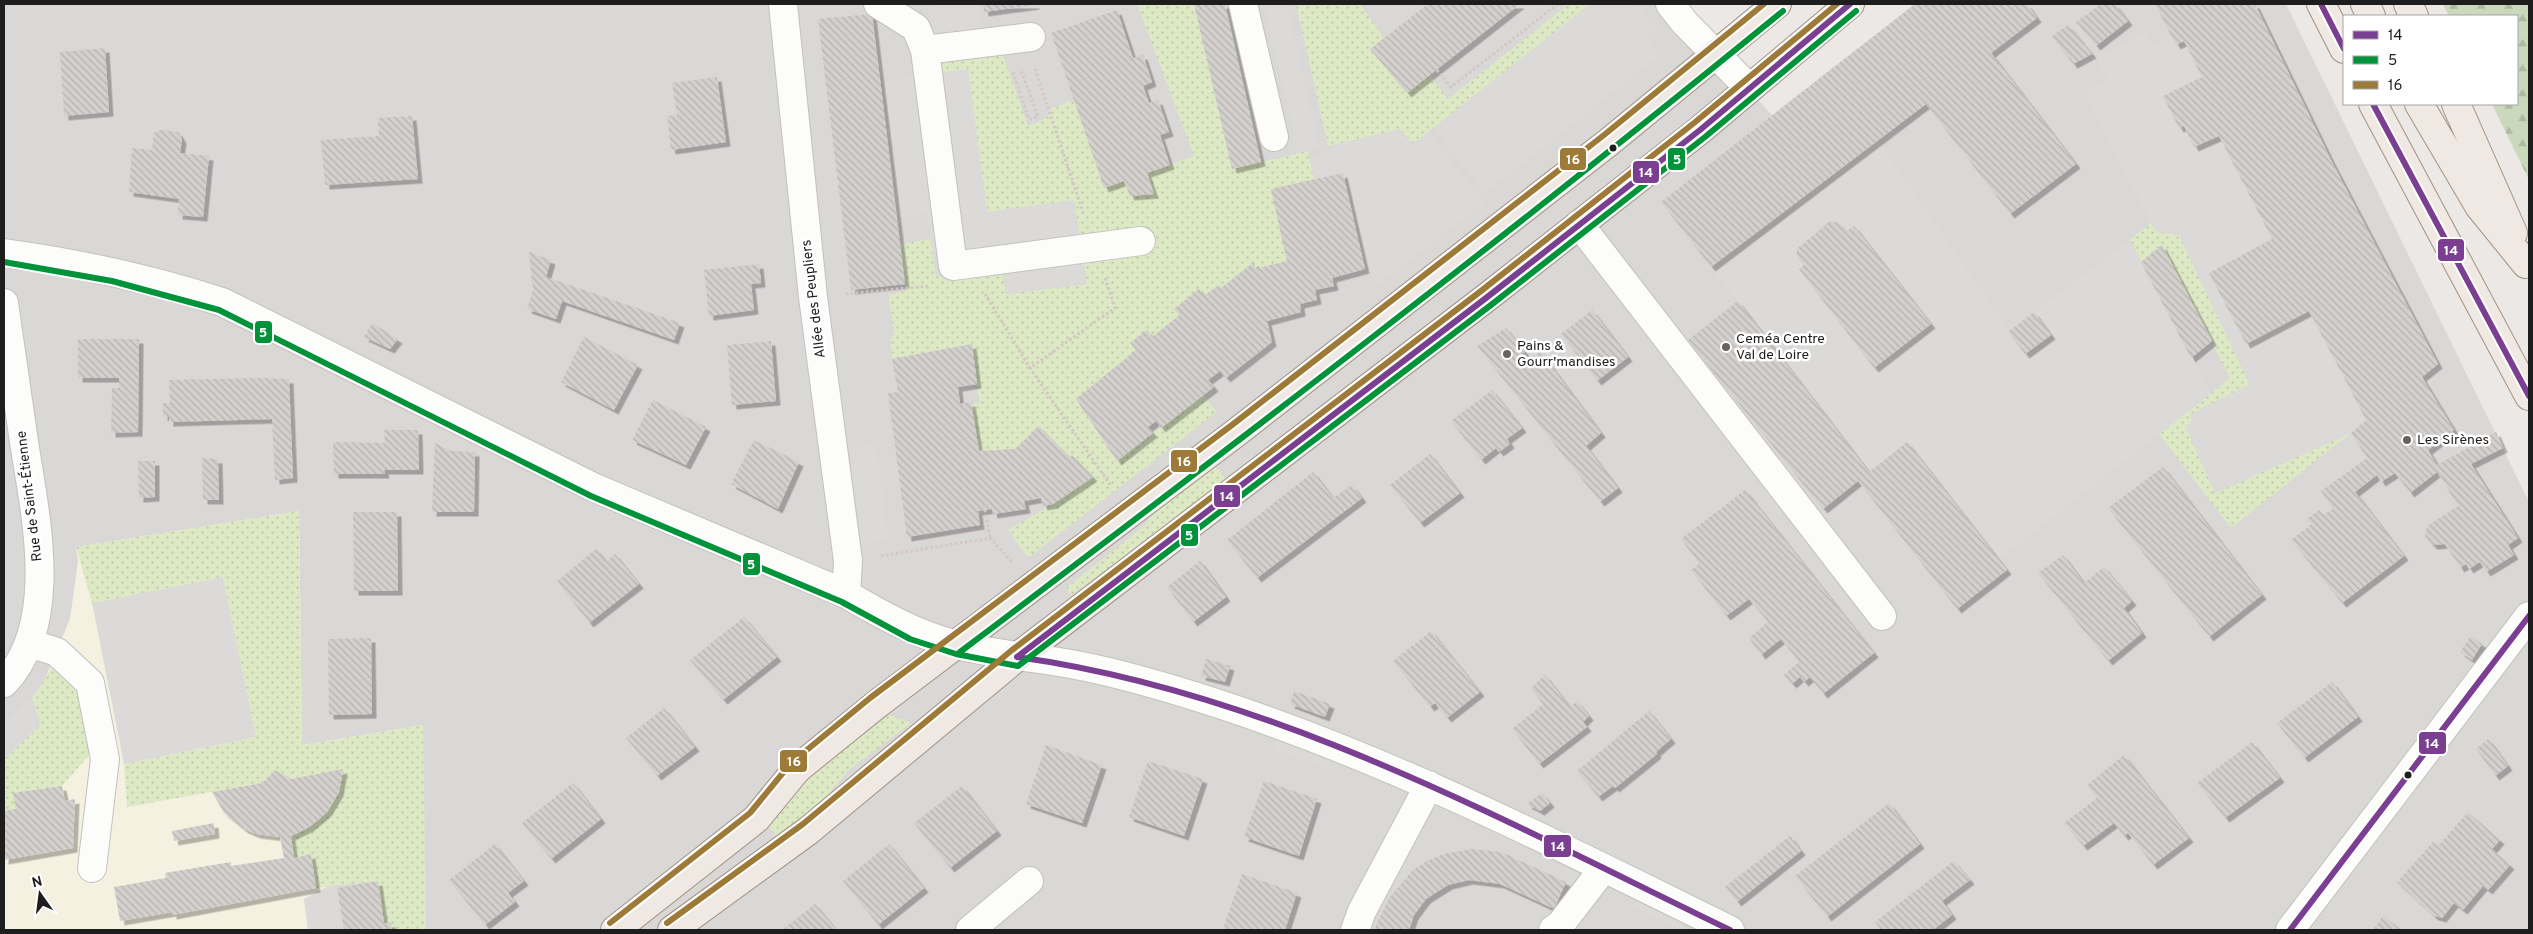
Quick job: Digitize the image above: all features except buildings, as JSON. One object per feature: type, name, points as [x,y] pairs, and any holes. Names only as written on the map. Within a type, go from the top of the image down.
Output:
[{"type":"main road","points":[[615,930],[756,819],[797,769],[955,645],[1245,426],[1609,142],[1777,4]]},
{"type":"main road","points":[[672,930],[808,831],[1017,658],[1700,130],[1850,4]]},
{"type":"main road","points":[[2322,4],[2343,47]]},
{"type":"main road","points":[[2374,105],[2529,396]]},
{"type":"main road","points":[[2420,105],[2479,206],[2528,267]]},
{"type":"main road","points":[[2456,105],[2528,267]]},
{"type":"street","name":"Allée des Peupliers","points":[[783,4],[813,297],[848,561],[846,594]]},
{"type":"street","points":[[878,4],[916,28],[925,50],[953,266],[1141,241]]},
{"type":"street","points":[[1243,4],[1274,137]]},
{"type":"street","points":[[1670,4],[1684,23],[1749,88]]},
{"type":"street","points":[[925,50],[1031,38]]},
{"type":"street","points":[[1579,224],[1882,616]]},
{"type":"street","points":[[4,253],[129,275],[174,286],[222,302],[595,488],[846,594],[878,613],[923,635],[955,645],[1017,658],[1075,664],[1218,704],[1333,745],[1429,785],[1730,930]]},
{"type":"street","name":"Rue de Saint-Étienne","points":[[4,303],[39,556],[35,621],[29,643],[13,673],[4,683]]},
{"type":"street","points":[[2290,930],[2529,616]]},
{"type":"street","points":[[29,643],[57,652],[90,684],[105,759],[92,868]]},
{"type":"street","points":[[1355,930],[1362,911],[1429,785]]},
{"type":"street","points":[[1553,930],[1560,925],[1604,868]]},
{"type":"street","points":[[970,930],[1028,881]]},
{"type":"path","points":[[1437,70],[1451,87],[1558,4]]},
{"type":"path","points":[[813,297],[939,285]]},
{"type":"path","points":[[982,289],[1030,368]]},
{"type":"path","points":[[983,500],[990,538],[1034,586]]},
{"type":"path","points":[[901,552],[990,538]]},
{"type":"shaded area","points":[[4,4],[1670,4],[1772,115],[1915,4],[2286,4],[2529,502],[2529,930],[4,930]]},
{"type":"shaded area","points":[[977,4],[980,30],[933,37],[928,6]]},
{"type":"shaded area","points":[[1264,4],[1287,4],[1319,148],[1298,153]]},
{"type":"shaded area","points":[[1590,4],[1636,4],[1657,29],[1646,37],[1660,55],[1485,193],[1434,128]]},
{"type":"shaded area","points":[[2144,32],[2153,47],[2172,38],[2176,45],[2184,41],[2202,77],[2164,96],[2179,128],[2184,126],[2194,147],[2219,136],[2272,239],[2209,273],[2246,343],[2309,311],[2366,420],[2351,433],[2215,493],[2185,426],[2193,422],[2190,414],[2250,384],[2179,235],[2156,232],[2085,93],[2109,81],[2096,58]]},
{"type":"shaded area","points":[[968,69],[987,212],[1074,200],[1087,284],[1006,294],[1002,268],[936,276],[927,213],[897,218],[881,82]]},
{"type":"shaded area","points":[[1400,129],[1413,144],[1428,132],[1484,203],[1378,285],[1365,269],[1342,174],[1314,179],[1309,157],[1335,151],[1333,145]]},
{"type":"shaded area","points":[[1877,139],[2025,354],[2051,335],[2034,312],[2130,240],[2211,394],[1999,559],[1908,442],[1869,472],[1711,267]],"holes":[[[1830,221],[1839,223],[1847,231],[1854,226],[1931,324],[1874,368],[1836,320],[1843,314],[1830,298],[1824,303],[1799,270],[1804,265],[1796,255],[1798,248]]]},
{"type":"shaded area","points":[[876,444],[888,540],[862,544],[851,449]]},
{"type":"shaded area","points":[[299,511],[302,745],[423,725],[329,886],[304,899],[308,930],[4,930],[4,811],[16,809],[13,793],[62,785],[45,679],[70,619],[78,561],[76,547]]},
{"type":"shaded area","points":[[223,577],[256,737],[124,764],[92,603]]},
{"type":"shaded area","points":[[32,697],[40,725],[4,760],[4,722]]},
{"type":"shaded area","points":[[1278,737],[1330,755],[1326,768],[1273,750]]},
{"type":"shaded area","points":[[329,886],[337,888],[344,930],[308,930],[304,899]]},
{"type":"shaded area","points":[[1639,894],[1689,917],[1683,930],[1633,906]]},
{"type":"green space","points":[[1137,4],[1194,4],[1232,169],[1308,151],[1314,179],[1271,190],[1287,261],[1255,269],[1254,263],[1221,288],[1218,285],[1204,296],[1199,289],[1175,309],[1180,315],[1152,337],[1147,331],[1136,350],[1077,399],[1117,461],[1203,395],[1217,412],[1028,558],[1008,530],[1053,504],[1093,477],[1073,456],[1070,458],[1039,426],[1015,449],[979,451],[971,402],[979,403],[972,344],[892,359],[890,339],[894,335],[888,294],[907,291],[900,244],[931,239],[936,276],[1002,268],[1006,294],[1087,284],[987,212],[968,69],[940,73],[939,60],[1001,49],[1028,126],[1045,119],[1052,108],[1074,100],[1104,188],[1124,181],[1130,196],[1154,194],[1147,173],[1194,156]]},
{"type":"green space","points":[[1296,4],[1360,4],[1384,38],[1371,49],[1406,93],[1430,76],[1448,99],[1569,4],[1590,4],[1413,144],[1400,130],[1328,146]]},
{"type":"green space","points":[[2443,4],[2529,4],[2529,180],[2492,105],[2518,105],[2518,15],[2448,15]]},
{"type":"green space","points":[[2151,223],[2156,232],[2179,235],[2250,385],[2191,414],[2215,493],[2351,433],[2231,528],[2159,434],[2230,378],[2162,245],[2141,262],[2130,240]]},
{"type":"green space","points":[[1216,467],[1229,484],[1071,595],[1066,588],[1143,527],[1169,496],[1187,482]]},
{"type":"green space","points":[[299,511],[302,745],[423,725],[426,930],[392,930],[391,923],[384,923],[378,881],[316,888],[311,855],[294,858],[291,836],[312,826],[328,811],[339,792],[343,769],[291,779],[275,770],[262,783],[127,807],[124,764],[256,737],[223,577],[92,603],[76,547]]},
{"type":"green space","points":[[54,662],[81,696],[91,753],[62,786],[14,793],[16,809],[4,811],[4,760],[40,725],[32,697]]},
{"type":"green space","points":[[889,715],[911,723],[849,770],[812,812],[777,838],[769,827],[812,775]]},
{"type":"transit line","name":"16","points":[[610,923],[750,813],[791,763],[870,698],[1232,425],[1604,135],[1764,4]]},
{"type":"transit line","name":"16","points":[[667,923],[803,824],[1012,650],[1481,291],[1694,123],[1837,4]]},
{"type":"transit line","name":"14","points":[[1017,657],[1486,298],[1700,130],[1850,4]]},
{"type":"transit line","name":"14","points":[[2321,4],[2343,47]]},
{"type":"transit line","name":"5","points":[[960,652],[1375,335],[1783,11]]},
{"type":"transit line","name":"5","points":[[4,262],[112,281],[219,310],[591,496],[842,602],[910,639],[956,654],[1018,666],[1491,305],[1705,137],[1856,11]]},
{"type":"transit line","name":"14","points":[[2374,105],[2529,396]]},
{"type":"transit line","name":"14","points":[[2290,930],[2529,616]]},
{"type":"transit line","name":"14","points":[[1017,657],[1111,674],[1204,699],[1294,730],[1383,765],[1471,805],[1730,930]]},
{"type":"place","name":"Ceméa Centre Val de Loire","points":[[1726,347]]},
{"type":"place","name":"Pains & Gourr'mandises","points":[[1507,354]]},
{"type":"place","name":"Les Sirènes","points":[[2407,440]]}]
